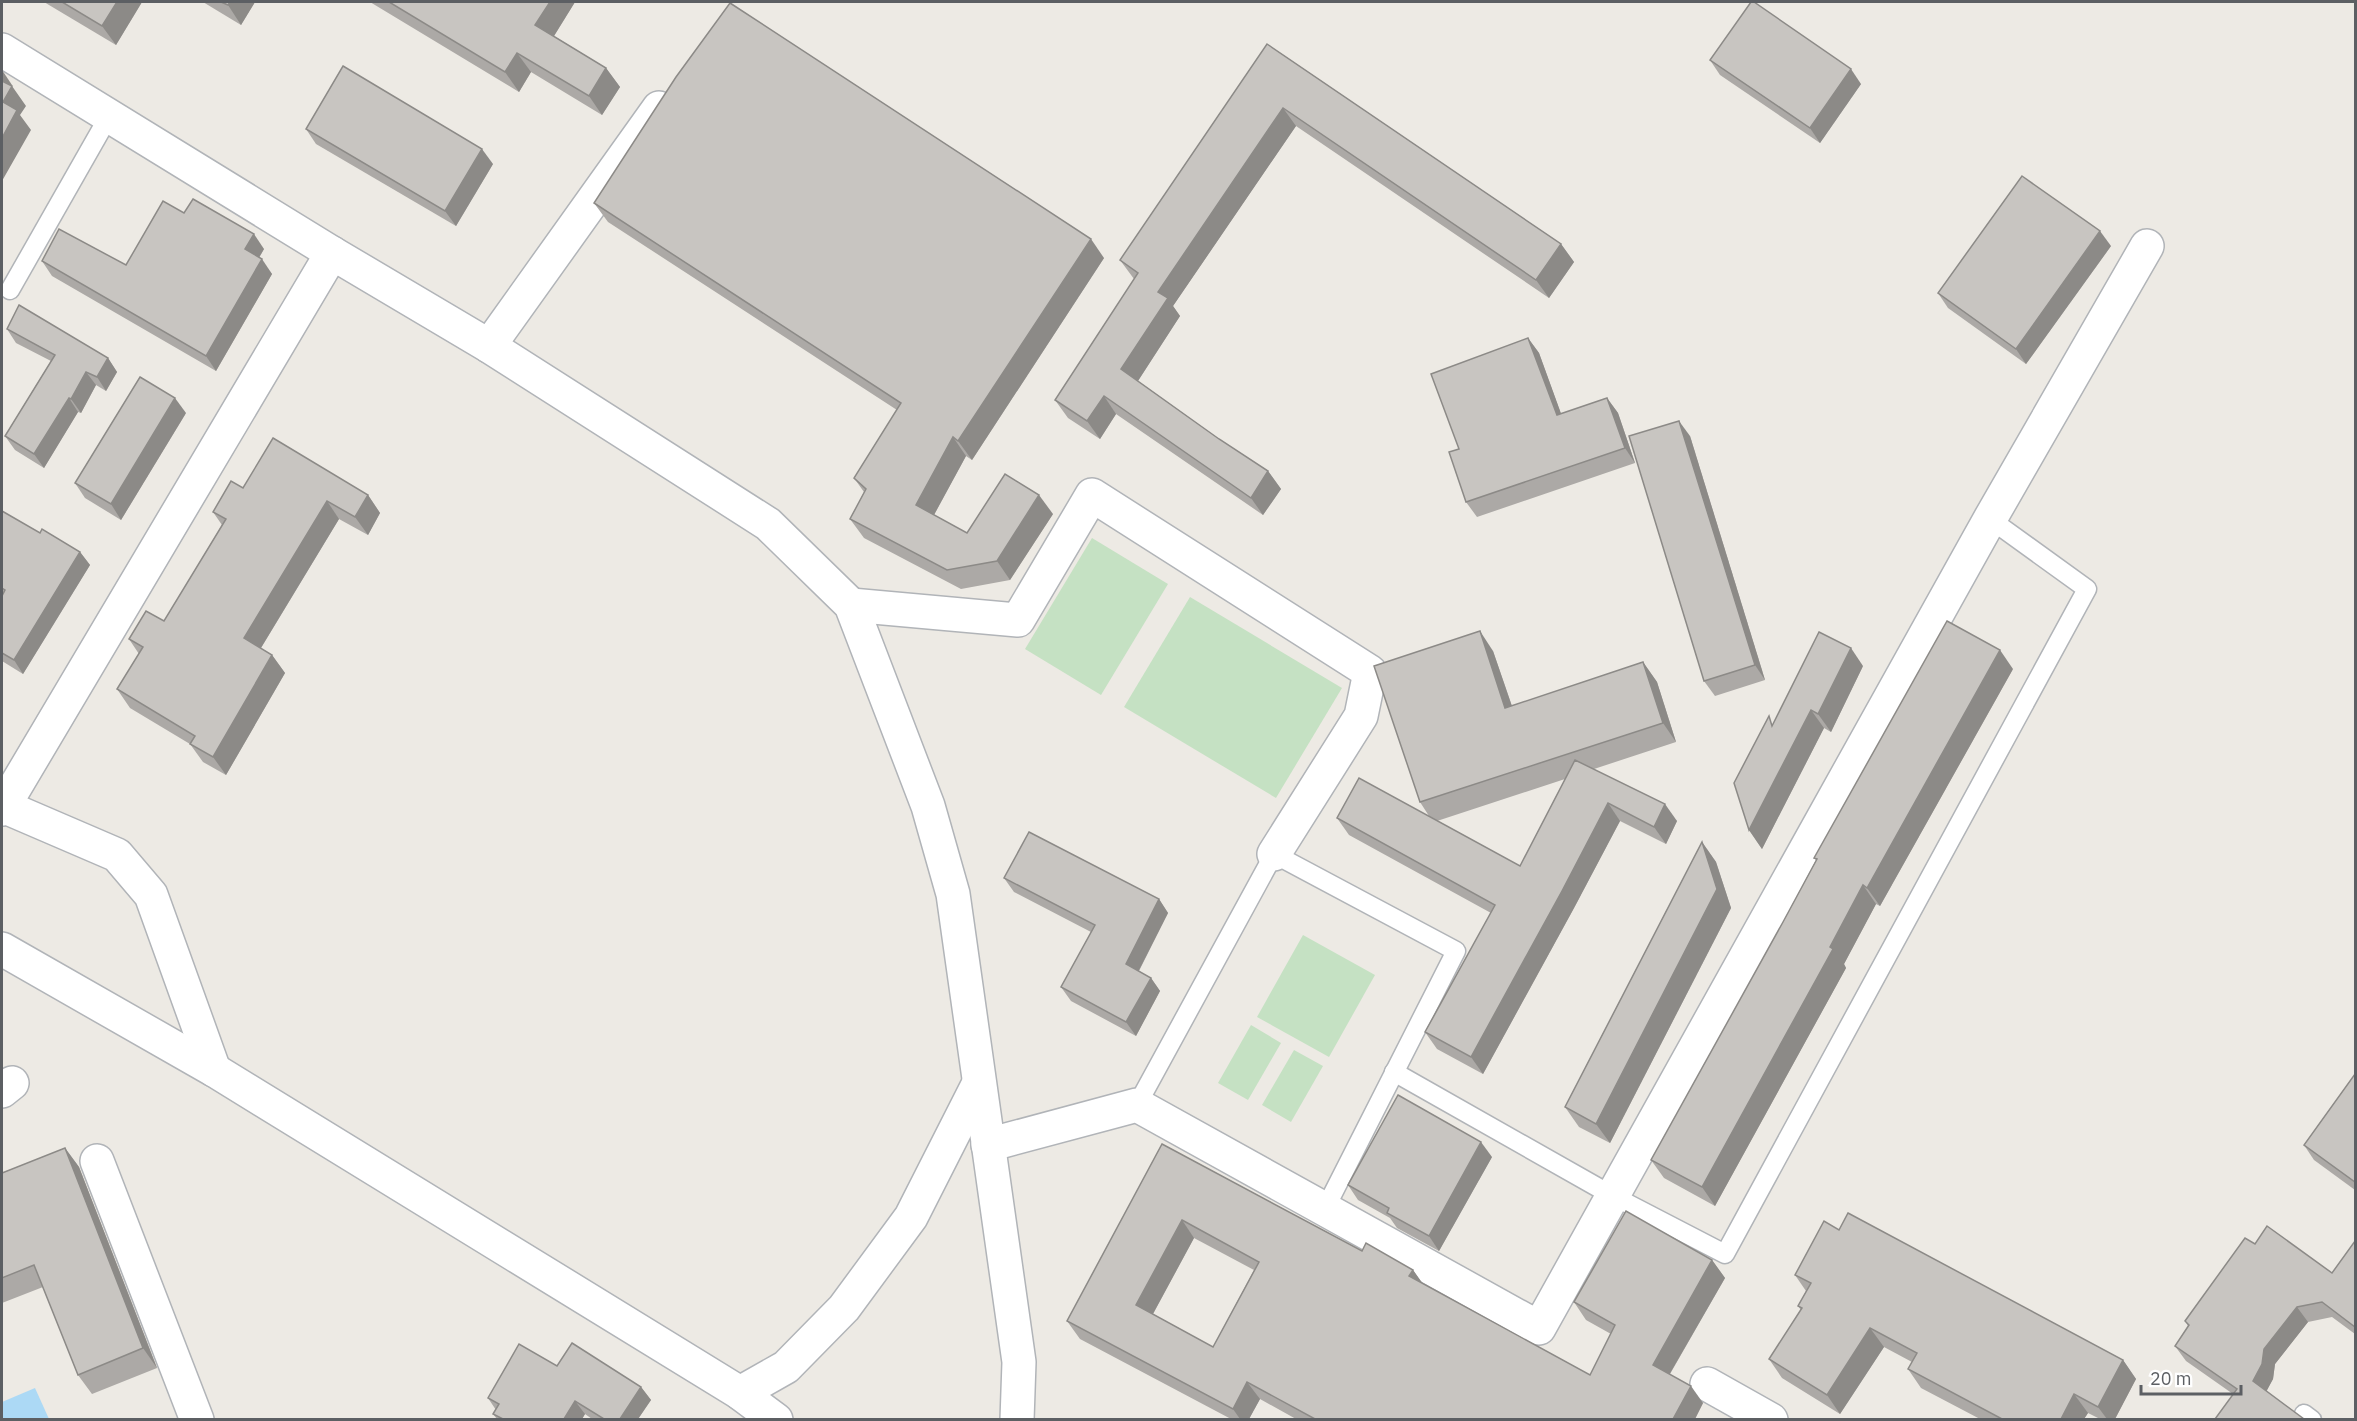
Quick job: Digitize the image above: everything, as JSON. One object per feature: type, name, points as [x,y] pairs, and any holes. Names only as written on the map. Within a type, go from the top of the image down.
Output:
[{"type":"street","points":[[2,50],[332,253],[489,346],[768,524],[851,605],[928,806],[953,894],[1019,1362],[1017,1419]]},
{"type":"street","points":[[489,346],[673,88]]},
{"type":"street","points":[[988,1145],[1137,1106],[1539,1328],[1990,519],[2147,246]]},
{"type":"street","points":[[214,1070],[151,895],[117,855],[2,808],[332,253]]},
{"type":"street","points":[[851,605],[1018,620],[1092,495],[1370,672],[1361,716],[1274,854]]},
{"type":"street","points":[[2,949],[214,1070],[740,1393],[776,1419]]},
{"type":"street","points":[[740,1393],[786,1367],[844,1308],[910,1217],[979,1083]]},
{"type":"street","points":[[97,1161],[197,1419]]},
{"type":"street","points":[[1719,1400],[1771,1419]]},
{"type":"lane","points":[[10,290],[109,116]]},
{"type":"lane","points":[[1395,1072],[1613,1196],[1725,1254],[2087,589],[1990,519]]},
{"type":"lane","points":[[1137,1106],[1274,854],[1456,951],[1324,1209]]},
{"type":"green space","points":[[1092,538],[1168,584],[1101,695],[1025,649]]},
{"type":"green space","points":[[1190,597],[1342,688],[1276,798],[1124,707]]},
{"type":"green space","points":[[1303,935],[1375,975],[1329,1057],[1257,1017]]},
{"type":"green space","points":[[1251,1025],[1281,1043],[1248,1100],[1218,1083]]},
{"type":"green space","points":[[1294,1050],[1323,1066],[1291,1122],[1262,1105]]},
{"type":"water","points":[[35,1388],[49,1419],[2,1419],[2,1402]]},
{"type":"building","points":[[62,2],[117,2],[102,26]]},
{"type":"building","points":[[389,2],[550,2],[535,25],[606,68],[589,96],[517,53],[505,72]]},
{"type":"building","points":[[1751,2],[1851,69],[1810,128],[1710,60]]},
{"type":"building","points":[[730,3],[1091,239],[958,441],[953,437],[916,505],[967,533],[1005,474],[1039,495],[997,561],[947,570],[850,519],[866,489],[854,478],[901,403],[594,203],[676,77]]},
{"type":"building","points":[[1267,44],[1561,244],[1536,280],[1283,108],[1158,292],[1168,298],[1121,369],[1268,471],[1251,498],[1104,396],[1087,421],[1055,400],[1138,273],[1120,260]]},
{"type":"building","points":[[343,66],[482,149],[445,211],[306,129]]},
{"type":"building","points":[[2,81],[12,86],[3,102],[17,110],[2,138]]},
{"type":"building","points":[[2022,176],[2100,231],[2016,349],[1938,293]]},
{"type":"building","points":[[193,199],[254,234],[245,249],[262,259],[206,356],[42,261],[59,229],[126,265],[163,201],[184,213]]},
{"type":"building","points":[[19,305],[108,358],[97,377],[86,372],[34,454],[5,436],[55,355],[7,329]]},
{"type":"building","points":[[1528,338],[1557,415],[1607,398],[1625,448],[1466,502],[1449,452],[1459,449],[1431,374]]},
{"type":"building","points":[[140,377],[175,398],[111,504],[75,483]]},
{"type":"building","points":[[1679,421],[1755,665],[1704,681],[1629,436]]},
{"type":"building","points":[[273,438],[368,495],[355,517],[327,501],[244,638],[272,655],[213,757],[190,744],[195,736],[117,689],[143,647],[129,639],[146,611],[164,621],[226,519],[213,512],[231,481],[243,488]]},
{"type":"building","points":[[2,511],[40,533],[42,529],[80,552],[14,660],[2,653],[2,596],[5,590],[2,588]]},
{"type":"building","points":[[1947,621],[2000,650],[1867,888],[1863,885],[1830,947],[1833,949],[1702,1187],[1651,1160],[1817,859],[1814,858]]},
{"type":"building","points":[[1480,631],[1505,708],[1643,662],[1663,723],[1420,802],[1374,666]]},
{"type":"building","points":[[1819,632],[1851,648],[1818,714],[1811,710],[1749,830],[1734,783],[1769,716],[1772,726]]},
{"type":"building","points":[[1575,760],[1665,804],[1654,827],[1608,803],[1471,1057],[1425,1032],[1495,905],[1337,818],[1359,778],[1520,866]]},
{"type":"building","points":[[1029,832],[1159,899],[1126,964],[1151,978],[1126,1022],[1061,987],[1095,925],[1004,878]]},
{"type":"building","points":[[1702,842],[1717,889],[1596,1124],[1565,1107]]},
{"type":"building","points":[[2355,1074],[2355,1182],[2304,1145]]},
{"type":"building","points":[[1398,1095],[1481,1142],[1429,1236],[1387,1213],[1389,1208],[1348,1185]]},
{"type":"building","points":[[1162,1144],[1362,1251],[1366,1243],[1413,1270],[1409,1276],[1590,1375],[1615,1325],[1574,1302],[1626,1211],[1712,1260],[1653,1365],[1691,1386],[1673,1419],[1315,1419],[1247,1382],[1233,1409],[1067,1321]],"holes":[[[1182,1220],[1259,1262],[1213,1347],[1136,1305]]]},
{"type":"building","points":[[65,1148],[143,1348],[78,1375],[34,1265],[2,1278],[2,1173]]},
{"type":"building","points":[[1848,1213],[2123,1360],[2098,1407],[2074,1394],[2061,1419],[2002,1419],[1908,1369],[1917,1353],[1870,1328],[1827,1395],[1769,1359],[1802,1308],[1798,1306],[1811,1283],[1795,1275],[1824,1221],[1839,1230]]},
{"type":"building","points":[[2267,1226],[2332,1273],[2355,1241],[2355,1327],[2322,1302],[2297,1307],[2264,1349],[2262,1364],[2253,1381],[2304,1419],[2215,1419],[2237,1389],[2175,1346],[2189,1325],[2185,1321],[2245,1238],[2255,1244]]},
{"type":"building","points":[[572,1343],[641,1387],[620,1419],[604,1419],[575,1401],[564,1419],[503,1419],[493,1414],[499,1404],[488,1398],[519,1344],[557,1366]]}]
